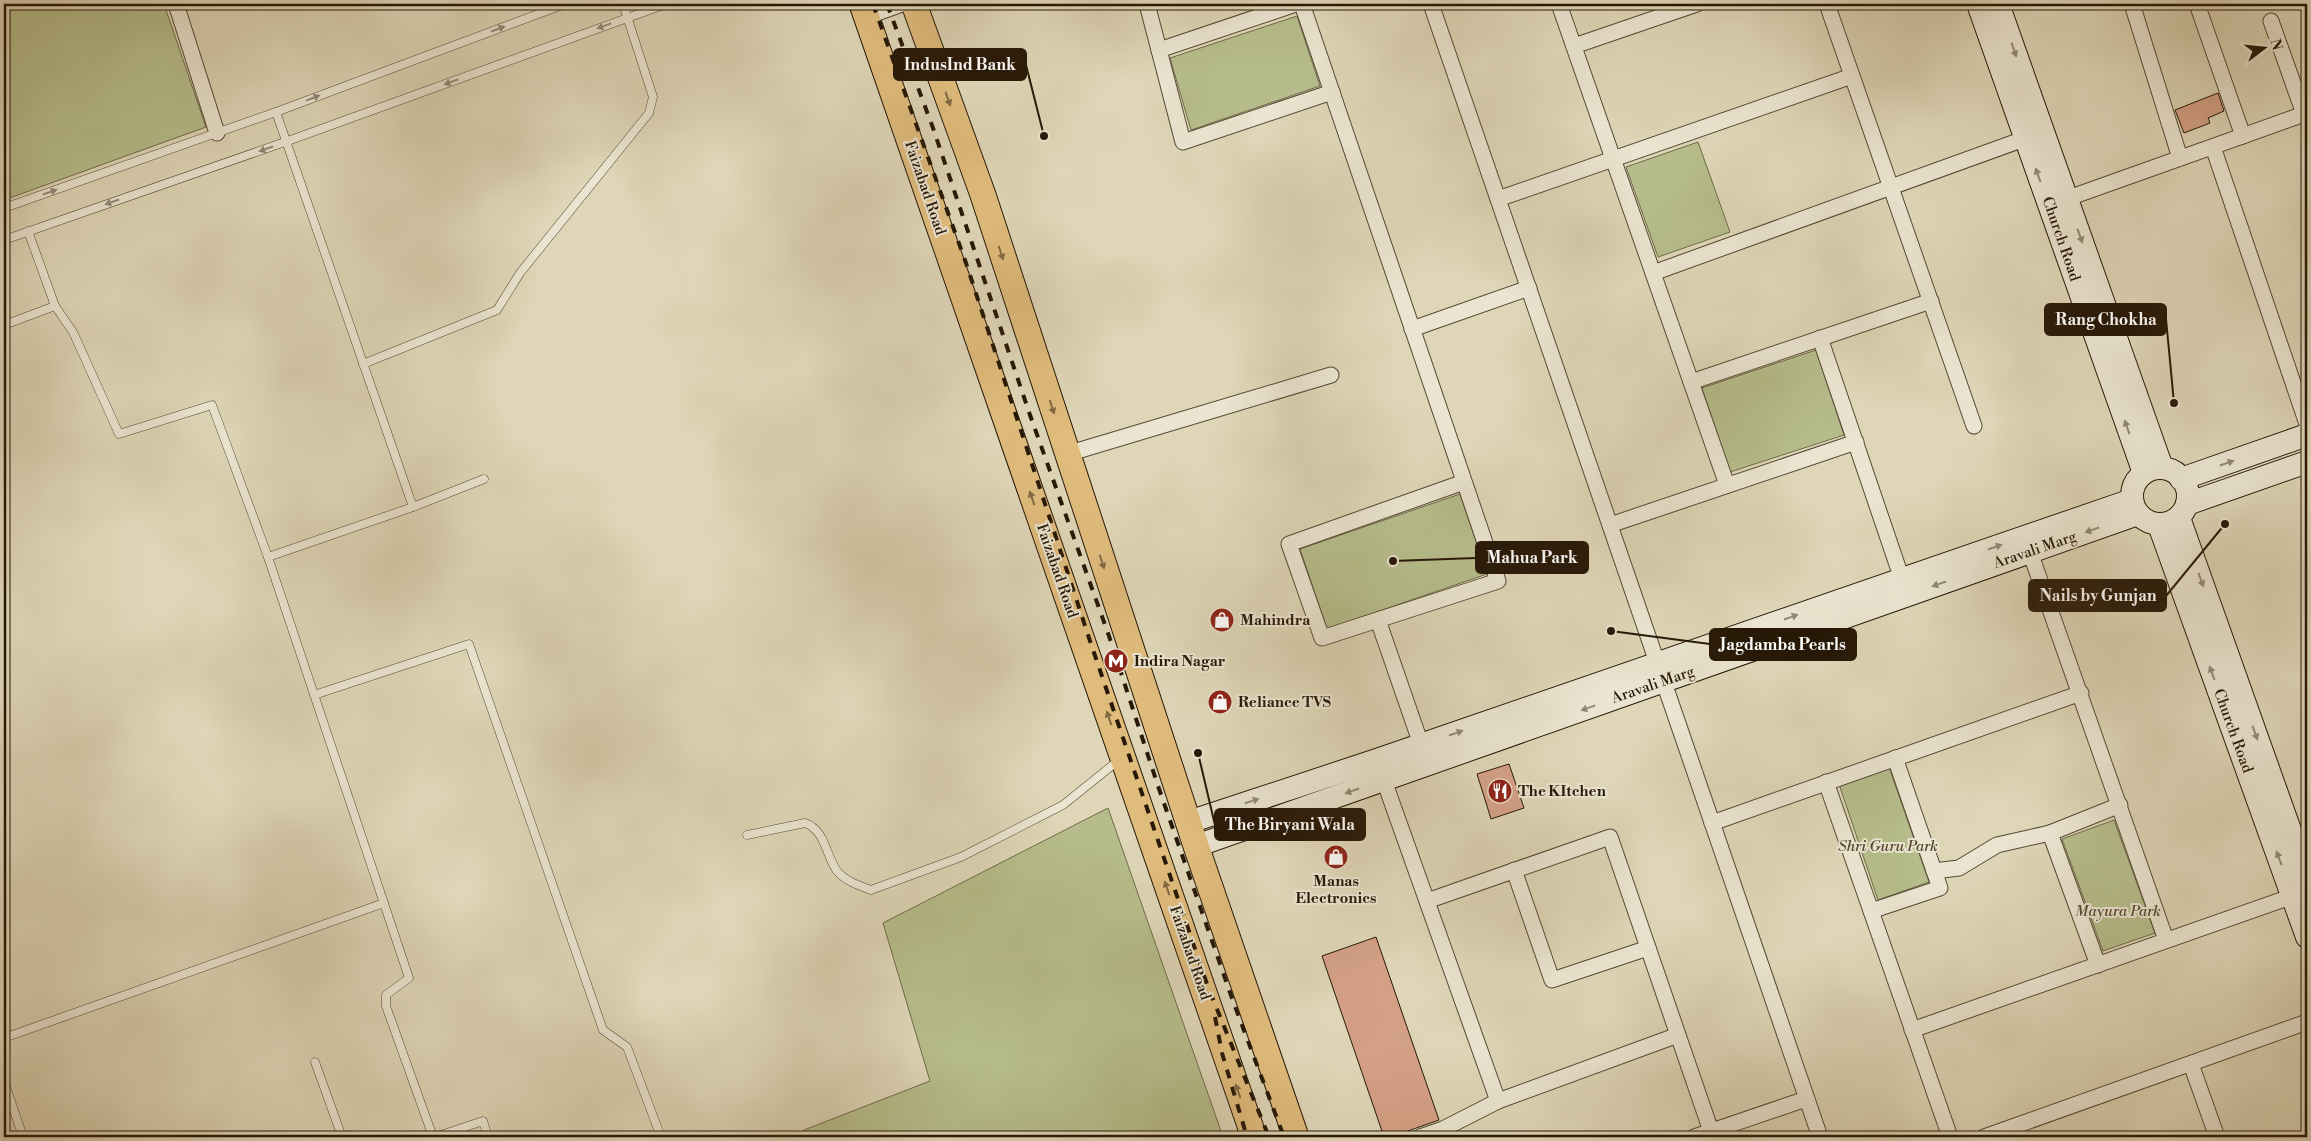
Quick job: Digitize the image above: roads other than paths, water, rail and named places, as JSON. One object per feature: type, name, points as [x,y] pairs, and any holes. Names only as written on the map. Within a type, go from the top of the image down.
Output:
[{"type":"main road","points":[[914,4],[983,195],[1196,846],[1296,1137]]},
{"type":"main road","name":"Faizabad Road","points":[[864,10],[1254,1137]]},
{"type":"street","points":[[176,4],[218,133]]},
{"type":"street","points":[[864,10],[902,4]]},
{"type":"street","points":[[1147,4],[1183,142],[1332,92]]},
{"type":"street","points":[[1159,50],[1296,4]]},
{"type":"street","points":[[1302,4],[1498,581],[1322,638],[1290,544],[1464,482]]},
{"type":"street","points":[[1431,4],[1820,1137]]},
{"type":"street","points":[[1559,4],[1727,485]]},
{"type":"street","points":[[1827,4],[1974,426]]},
{"type":"street","name":"Church Road","points":[[1978,4],[2034,135],[2162,473]]},
{"type":"street","name":"Church Road","points":[[1998,4],[2034,135]]},
{"type":"street","points":[[2132,4],[2180,158]]},
{"type":"street","points":[[2197,4],[2244,136]]},
{"type":"street","points":[[1574,46],[1687,5]]},
{"type":"street","points":[[2058,202],[2306,114],[2271,21]]},
{"type":"street","points":[[1498,199],[1852,76]]},
{"type":"street","points":[[1653,273],[2034,135]]},
{"type":"street","points":[[2213,147],[2307,424]]},
{"type":"street","points":[[1412,329],[1528,288]]},
{"type":"street","points":[[1691,382],[1930,301]]},
{"type":"street","points":[[1820,338],[1904,587]]},
{"type":"street","points":[[1067,454],[1331,375]]},
{"type":"street","points":[[2307,435],[2162,473],[2135,483],[2135,507],[2152,524],[2307,462]]},
{"type":"street","points":[[1610,525],[1856,442]]},
{"type":"street","points":[[2162,473],[2188,493],[2175,516]]},
{"type":"street","name":"Aravali Marg","points":[[1904,587],[2030,552],[2135,507]]},
{"type":"street","name":"Aravali Marg","points":[[1196,846],[1380,770],[1424,754],[2135,507]]},
{"type":"street","name":"Church Road","points":[[2175,516],[2307,878]]},
{"type":"street","name":"Church Road","points":[[2175,516],[2300,893],[2306,928]]},
{"type":"street","points":[[2030,552],[2166,940]]},
{"type":"street","points":[[1378,620],[1424,754]]},
{"type":"street","points":[[1712,823],[2081,693]]},
{"type":"street","points":[[1871,911],[1940,888],[1895,758]]},
{"type":"street","points":[[1380,770],[1498,1101]]},
{"type":"street","name":"Aravali Marg","points":[[1189,822],[1380,770]]},
{"type":"street","points":[[1826,782],[1950,1137]]},
{"type":"street","points":[[1934,871],[1959,868],[1998,845],[2050,833],[2120,805]]},
{"type":"street","points":[[2050,833],[2098,965]]},
{"type":"street","points":[[1427,900],[1610,837],[1711,1132]]},
{"type":"street","points":[[1514,870],[1552,980],[1648,948]]},
{"type":"street","points":[[1912,1030],[2300,893]]},
{"type":"street","points":[[1984,1137],[2307,1022]]},
{"type":"street","points":[[1420,1137],[1443,1129],[1498,1101],[1678,1035]]},
{"type":"street","points":[[2191,1064],[2217,1137]]},
{"type":"street","points":[[1694,1137],[1806,1099]]},
{"type":"lane","points":[[4,208],[276,112],[565,4]]},
{"type":"lane","points":[[363,364],[497,310],[520,273],[649,114],[653,97],[623,4]]},
{"type":"lane","points":[[4,240],[286,142],[666,4]]},
{"type":"lane","points":[[276,112],[413,507]]},
{"type":"lane","points":[[28,231],[55,306],[73,332],[119,434],[212,405],[268,557],[409,978],[386,995],[386,1006],[434,1137],[483,1121],[488,1137]]},
{"type":"lane","points":[[4,325],[55,306]]},
{"type":"lane","points":[[268,557],[413,507],[484,479]]},
{"type":"lane","points":[[314,695],[469,644],[603,1030],[627,1047],[662,1137]]},
{"type":"lane","points":[[747,835],[805,823],[814,827],[820,833],[838,872],[857,886],[871,890],[961,857],[1063,805],[1122,758]]},
{"type":"lane","points":[[4,1038],[384,903]]},
{"type":"lane","points":[[314,1062],[342,1137]]},
{"type":"lane","points":[[4,1081],[23,1137]]},
{"type":"railway","points":[[873,4],[966,263],[1091,644],[1208,987],[1269,1137]]},
{"type":"railway","points":[[887,4],[933,128],[1030,415],[1109,636],[1157,783],[1233,1001],[1284,1137]]},
{"type":"railway","points":[[1215,1017],[1222,1053],[1247,1137]]},
{"type":"place","name":"IndusInd Bank","points":[[1044,136]]},
{"type":"place","name":"Rang Chokha","points":[[2174,403]]},
{"type":"place","name":"Nails by Gunjan","points":[[2225,524]]},
{"type":"place","name":"Mahua Park","points":[[1393,561]]},
{"type":"place","name":"Mahindra","points":[[1222,620]]},
{"type":"place","name":"Jagdamba Pearls","points":[[1611,631]]},
{"type":"place","name":"Indira Nagar","points":[[1116,661]]},
{"type":"place","name":"Reliance TVS","points":[[1220,702]]},
{"type":"place","name":"The Biryani Wala","points":[[1198,753]]},
{"type":"place","name":"The KItchen","points":[[1500,791]]},
{"type":"place","name":"Manas Electronics","points":[[1336,857]]},
{"type":"park label","name":"Shri Guru Park","points":[[1888,846]]},
{"type":"park label","name":"Mayura Park","points":[[2118,911]]}]
